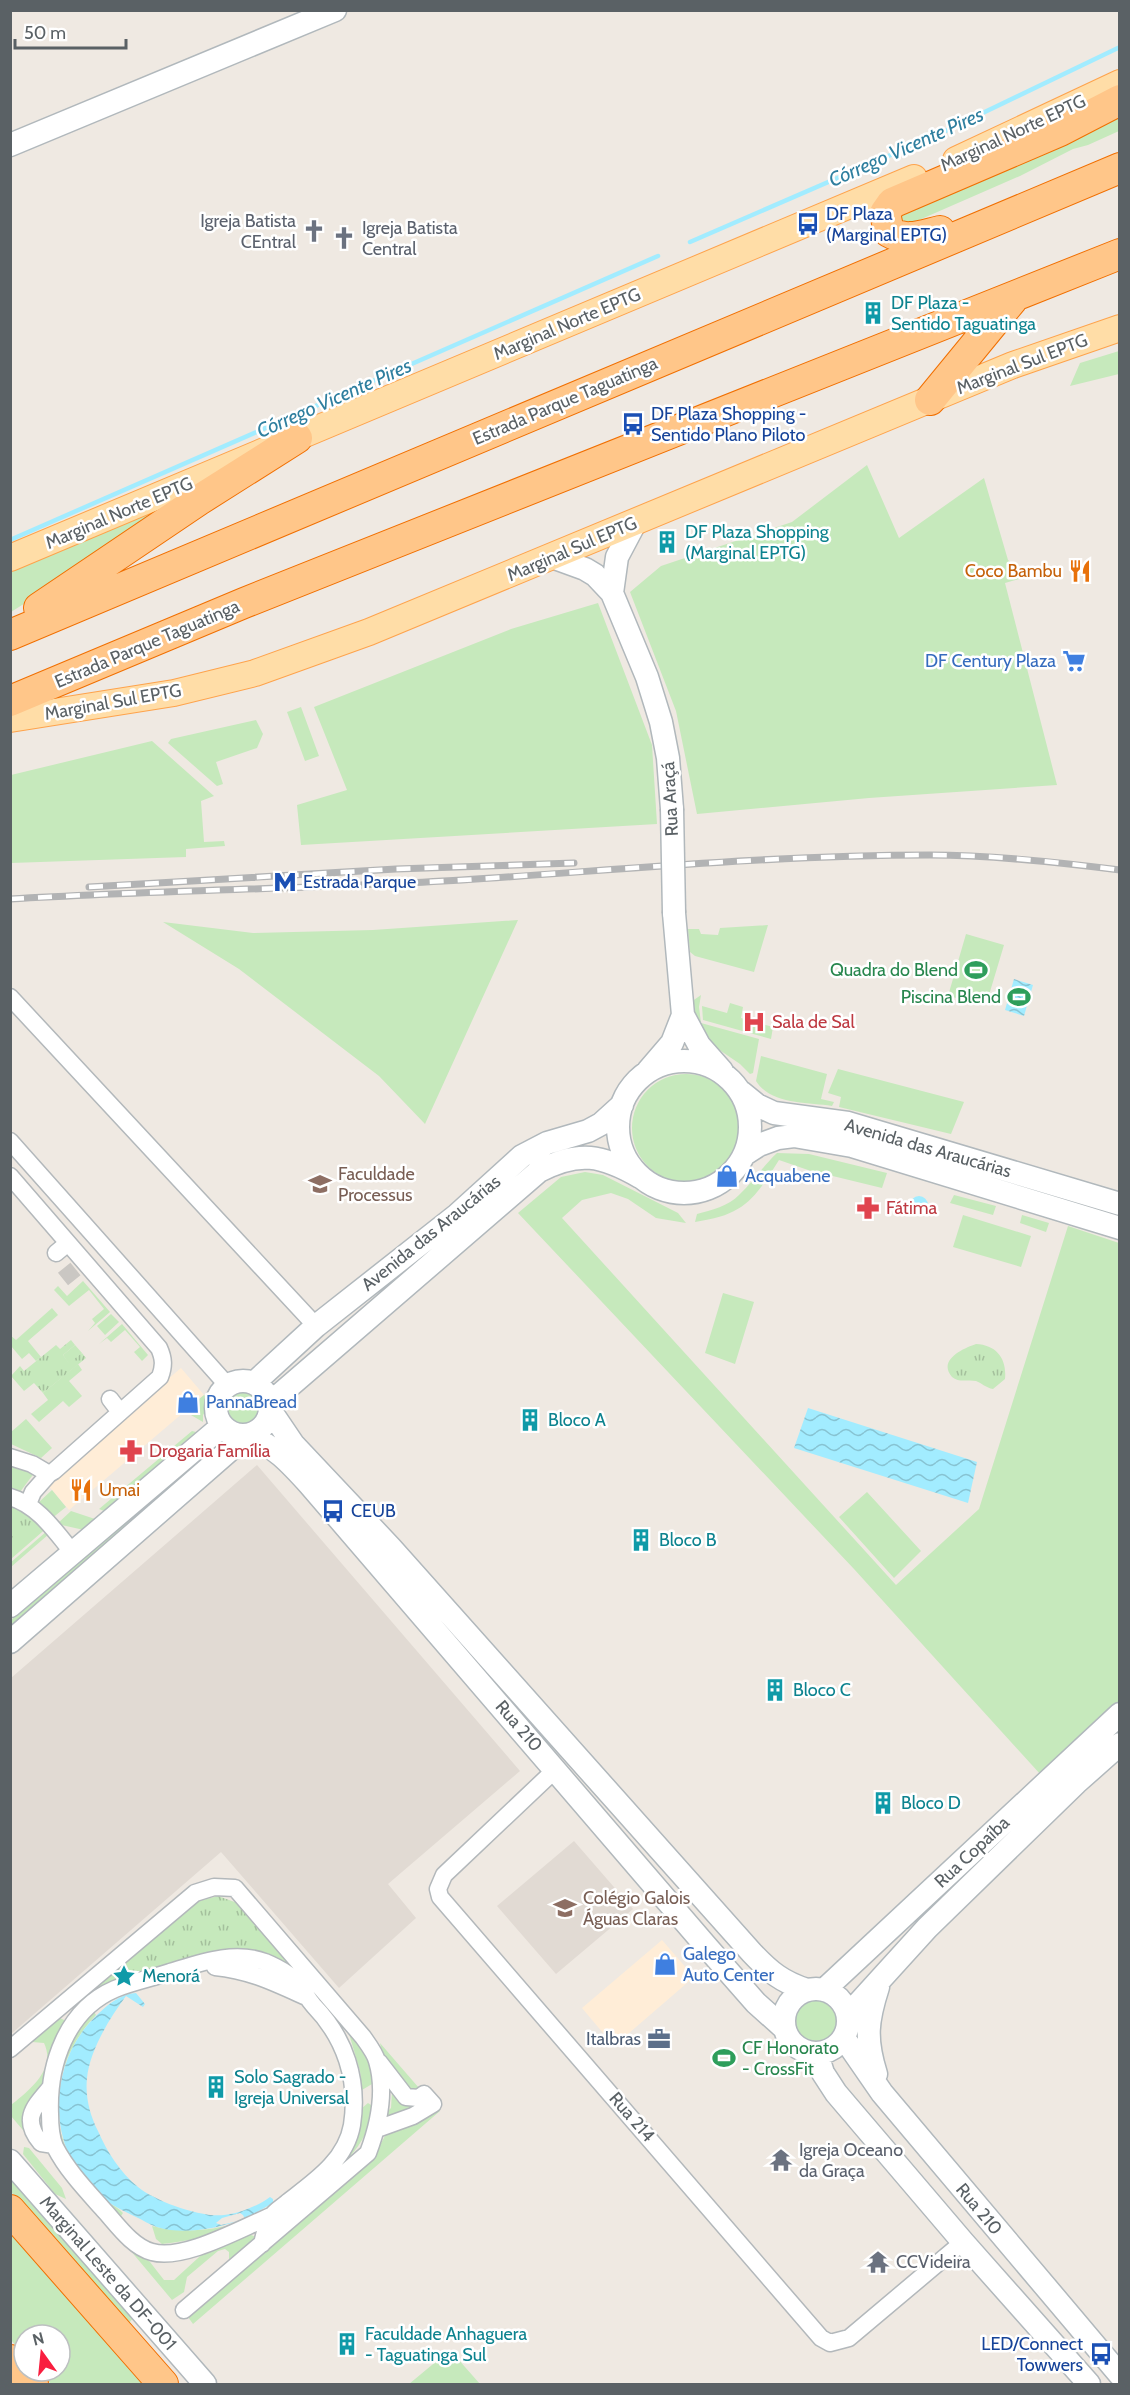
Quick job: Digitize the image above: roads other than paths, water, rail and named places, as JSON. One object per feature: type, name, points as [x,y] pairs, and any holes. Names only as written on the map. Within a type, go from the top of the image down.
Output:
[{"type":"highway","points":[[1007,215],[908,239],[889,231],[885,213],[892,203],[1060,131],[1119,100]]},
{"type":"highway","name":"Estrada Parque Taguatinga","points":[[10,635],[1119,168]]},
{"type":"highway","name":"Estrada Parque Taguatinga","points":[[10,701],[244,603],[1119,254]]},
{"type":"highway","points":[[930,400],[1014,297]]},
{"type":"highway","points":[[10,626],[199,500],[297,438]]},
{"type":"highway","points":[[10,2210],[164,2385]]},
{"type":"highway","points":[[10,2360],[33,2385]]},
{"type":"main road","points":[[10,145],[335,10]]},
{"type":"main road","name":"Marginal Norte EPTG","points":[[10,558],[833,214],[984,148],[1119,83]]},
{"type":"main road","name":"Marginal Sul EPTG","points":[[10,719],[174,693],[255,673],[369,632],[552,558],[1013,365],[1119,328]]},
{"type":"main road","points":[[612,593],[617,557],[635,523]]},
{"type":"main road","name":"Rua Araçá","points":[[552,558],[595,575],[612,593],[647,677],[662,722],[668,758],[672,809],[674,913],[683,1015],[699,1045],[733,1083]]},
{"type":"main road","name":"Rua Araçá","points":[[644,1075],[672,1043],[683,1015]]},
{"type":"main road","points":[[686,1061],[708,1066],[733,1083],[749,1110],[751,1132],[745,1154],[737,1168],[711,1188],[696,1192],[676,1193],[657,1187],[640,1177],[628,1162],[620,1144],[618,1124],[622,1105],[631,1089],[644,1075],[664,1065],[686,1061]]},
{"type":"main road","name":"Avenida das Araucárias","points":[[733,1083],[757,1106],[774,1113],[848,1124],[1119,1204]]},
{"type":"main road","name":"Avenida das Araucárias","points":[[270,1407],[506,1185],[522,1156],[547,1143],[588,1131],[601,1124],[622,1105]]},
{"type":"main road","name":"Avenida das Araucárias","points":[[745,1154],[759,1145],[778,1138],[794,1136],[852,1146],[1119,1228]]},
{"type":"main road","name":"Avenida das Araucárias","points":[[506,1185],[557,1161],[576,1156],[616,1163],[640,1177]]},
{"type":"main road","name":"Avenida das Araucárias","points":[[254,1383],[316,1326],[465,1222]]},
{"type":"main road","points":[[10,1642],[247,1435],[263,1427],[268,1419],[270,1407],[264,1391],[254,1383],[236,1382],[221,1393],[216,1409],[222,1426],[229,1431],[247,1435]]},
{"type":"main road","name":"Rua 210","points":[[270,1407],[293,1444],[391,1548],[752,1953],[788,1984],[816,1990]]},
{"type":"main road","points":[[10,1606],[222,1426]]},
{"type":"main road","name":"Rua 210","points":[[247,1435],[261,1440],[283,1456],[310,1485],[750,1996],[784,2028]]},
{"type":"main road","name":"Rua Copaíba","points":[[848,2015],[1021,1822],[1068,1776],[1119,1714]]},
{"type":"main road","name":"Rua Copaíba","points":[[1068,1776],[1119,1744]]},
{"type":"main road","name":"Rua Copaíba","points":[[816,1990],[1021,1822]]},
{"type":"main road","points":[[752,1953],[794,1975],[805,1976],[825,1973],[852,1962]]},
{"type":"main road","points":[[880,1980],[868,2022],[867,2040],[882,2093]]},
{"type":"main road","points":[[816,1990],[840,1999],[848,2015],[844,2038],[827,2052],[817,2054],[795,2047],[784,2028],[784,2015],[788,2004],[796,1995],[816,1990]]},
{"type":"main road","name":"Rua 210","points":[[844,2038],[882,2093],[1119,2375]]},
{"type":"main road","name":"Rua 210","points":[[817,2054],[823,2073],[836,2093],[1089,2385]]},
{"type":"main road","name":"Marginal Leste da DF-001","points":[[10,2161],[205,2385]]},
{"type":"street","points":[[10,997],[316,1326]]},
{"type":"street","points":[[10,1142],[228,1386]]},
{"type":"street","points":[[10,1176],[66,1252],[159,1348],[164,1368],[160,1377],[119,1402],[49,1474],[33,1492],[28,1504]]},
{"type":"street","points":[[10,1457],[32,1464],[49,1474]]},
{"type":"street","points":[[11,1496],[28,1504],[47,1521],[73,1553]]},
{"type":"street","name":"Rua 214","points":[[556,1769],[444,1875],[438,1889],[440,1898],[821,2338],[830,2343],[849,2338],[963,2242]]},
{"type":"street","points":[[10,2049],[195,1893],[214,1887],[235,1888],[346,2014],[406,2097],[419,2098],[424,2094],[433,2104],[413,2116],[377,2129]]},
{"type":"street","points":[[261,2244],[271,2216],[331,2167],[352,2127],[354,2092],[349,2065],[342,2043],[329,2021],[304,1996],[301,1987],[281,1970],[262,1961],[242,1957],[213,1959],[113,1990],[81,2013],[60,2048],[53,2067],[50,2088],[50,2122],[54,2145],[73,2176],[134,2243],[152,2252],[173,2253],[200,2246],[271,2216]]},
{"type":"street","points":[[184,2310],[368,2153],[377,2129],[382,2088],[377,2059]]},
{"type":"water","name":"Piscina Blend","points":[[1014,979],[1033,985],[1024,1016],[1005,1010]]},
{"type":"water","points":[[915,1196],[923,1196],[928,1201],[926,1212],[915,1214],[910,1209],[910,1201]]},
{"type":"water","points":[[808,1408],[977,1462],[968,1503],[794,1448]]},
{"type":"water","points":[[136,1993],[145,2004],[143,2007],[126,1996],[101,2035],[89,2067],[87,2099],[102,2139],[110,2154],[131,2181],[155,2198],[179,2207],[203,2214],[224,2215],[248,2209],[270,2197],[273,2199],[273,2203],[245,2219],[240,2213],[222,2218],[216,2223],[221,2225],[238,2221],[219,2226],[198,2230],[177,2231],[154,2226],[101,2197],[83,2179],[70,2157],[62,2134],[59,2109],[61,2084],[67,2060],[78,2038],[94,2018],[118,1998]]},
{"type":"waterway","name":"Córrego Vicente Pires","points":[[690,242],[939,134],[1120,47]]},
{"type":"waterway","name":"Córrego Vicente Pires","points":[[10,540],[658,256]]},
{"type":"tunnel","points":[[63,1279],[84,1262]]},
{"type":"railway","points":[[10,899],[406,883],[754,860],[872,856],[977,856],[1120,870]]},
{"type":"railway","points":[[89,887],[396,869],[574,863]]},
{"type":"place","name":"DF Plaza (Marginal EPTG)","points":[[808,224]]},
{"type":"place","name":"Igreja Batista CEntral","points":[[314,231]]},
{"type":"place","name":"Igreja Batista Central","points":[[344,238]]},
{"type":"place","name":"DF Plaza - Sentido Taguatinga","points":[[873,313]]},
{"type":"place","name":"DF Plaza Shopping - Sentido Plano Piloto","points":[[633,424]]},
{"type":"place","name":"DF Plaza Shopping (Marginal EPTG)","points":[[667,542]]},
{"type":"place","name":"Coco Bambu","points":[[1080,571]]},
{"type":"place","name":"DF Century Plaza","points":[[1074,661]]},
{"type":"place","name":"Estrada Parque","points":[[285,882]]},
{"type":"place","name":"Quadra do Blend","points":[[976,970]]},
{"type":"place","name":"Piscina Blend","points":[[1019,997]]},
{"type":"place","name":"Sala de Sal","points":[[754,1022]]},
{"type":"place","name":"Acquabene","points":[[727,1176]]},
{"type":"place","name":"Faculdade Processus","points":[[320,1184]]},
{"type":"place","name":"Fátima","points":[[868,1208]]},
{"type":"place","name":"PannaBread","points":[[188,1402]]},
{"type":"place","name":"Bloco A","points":[[530,1420]]},
{"type":"place","name":"Drogaria Família","points":[[131,1451]]},
{"type":"place","name":"Umai","points":[[81,1490]]},
{"type":"place","name":"CEUB","points":[[333,1511]]},
{"type":"place","name":"Bloco B","points":[[641,1540]]},
{"type":"place","name":"Bloco C","points":[[775,1690]]},
{"type":"place","name":"Bloco D","points":[[883,1803]]},
{"type":"place","name":"Colégio Galois Águas Claras","points":[[565,1908]]},
{"type":"place","name":"Galego Auto Center","points":[[665,1964]]},
{"type":"place","name":"Menorá","points":[[124,1976]]},
{"type":"place","name":"Italbras","points":[[659,2039]]},
{"type":"place","name":"CF Honorato - CrossFit","points":[[724,2058]]},
{"type":"place","name":"Solo Sagrado - Igreja Universal","points":[[216,2087]]},
{"type":"place","name":"Igreja Oceano da Graça","points":[[781,2160]]},
{"type":"place","name":"CCVideira","points":[[878,2262]]},
{"type":"place","name":"Faculdade Anhaguera - Taguatinga Sul","points":[[347,2344]]},
{"type":"place","name":"LED/Connect Towwers","points":[[1101,2354]]}]
